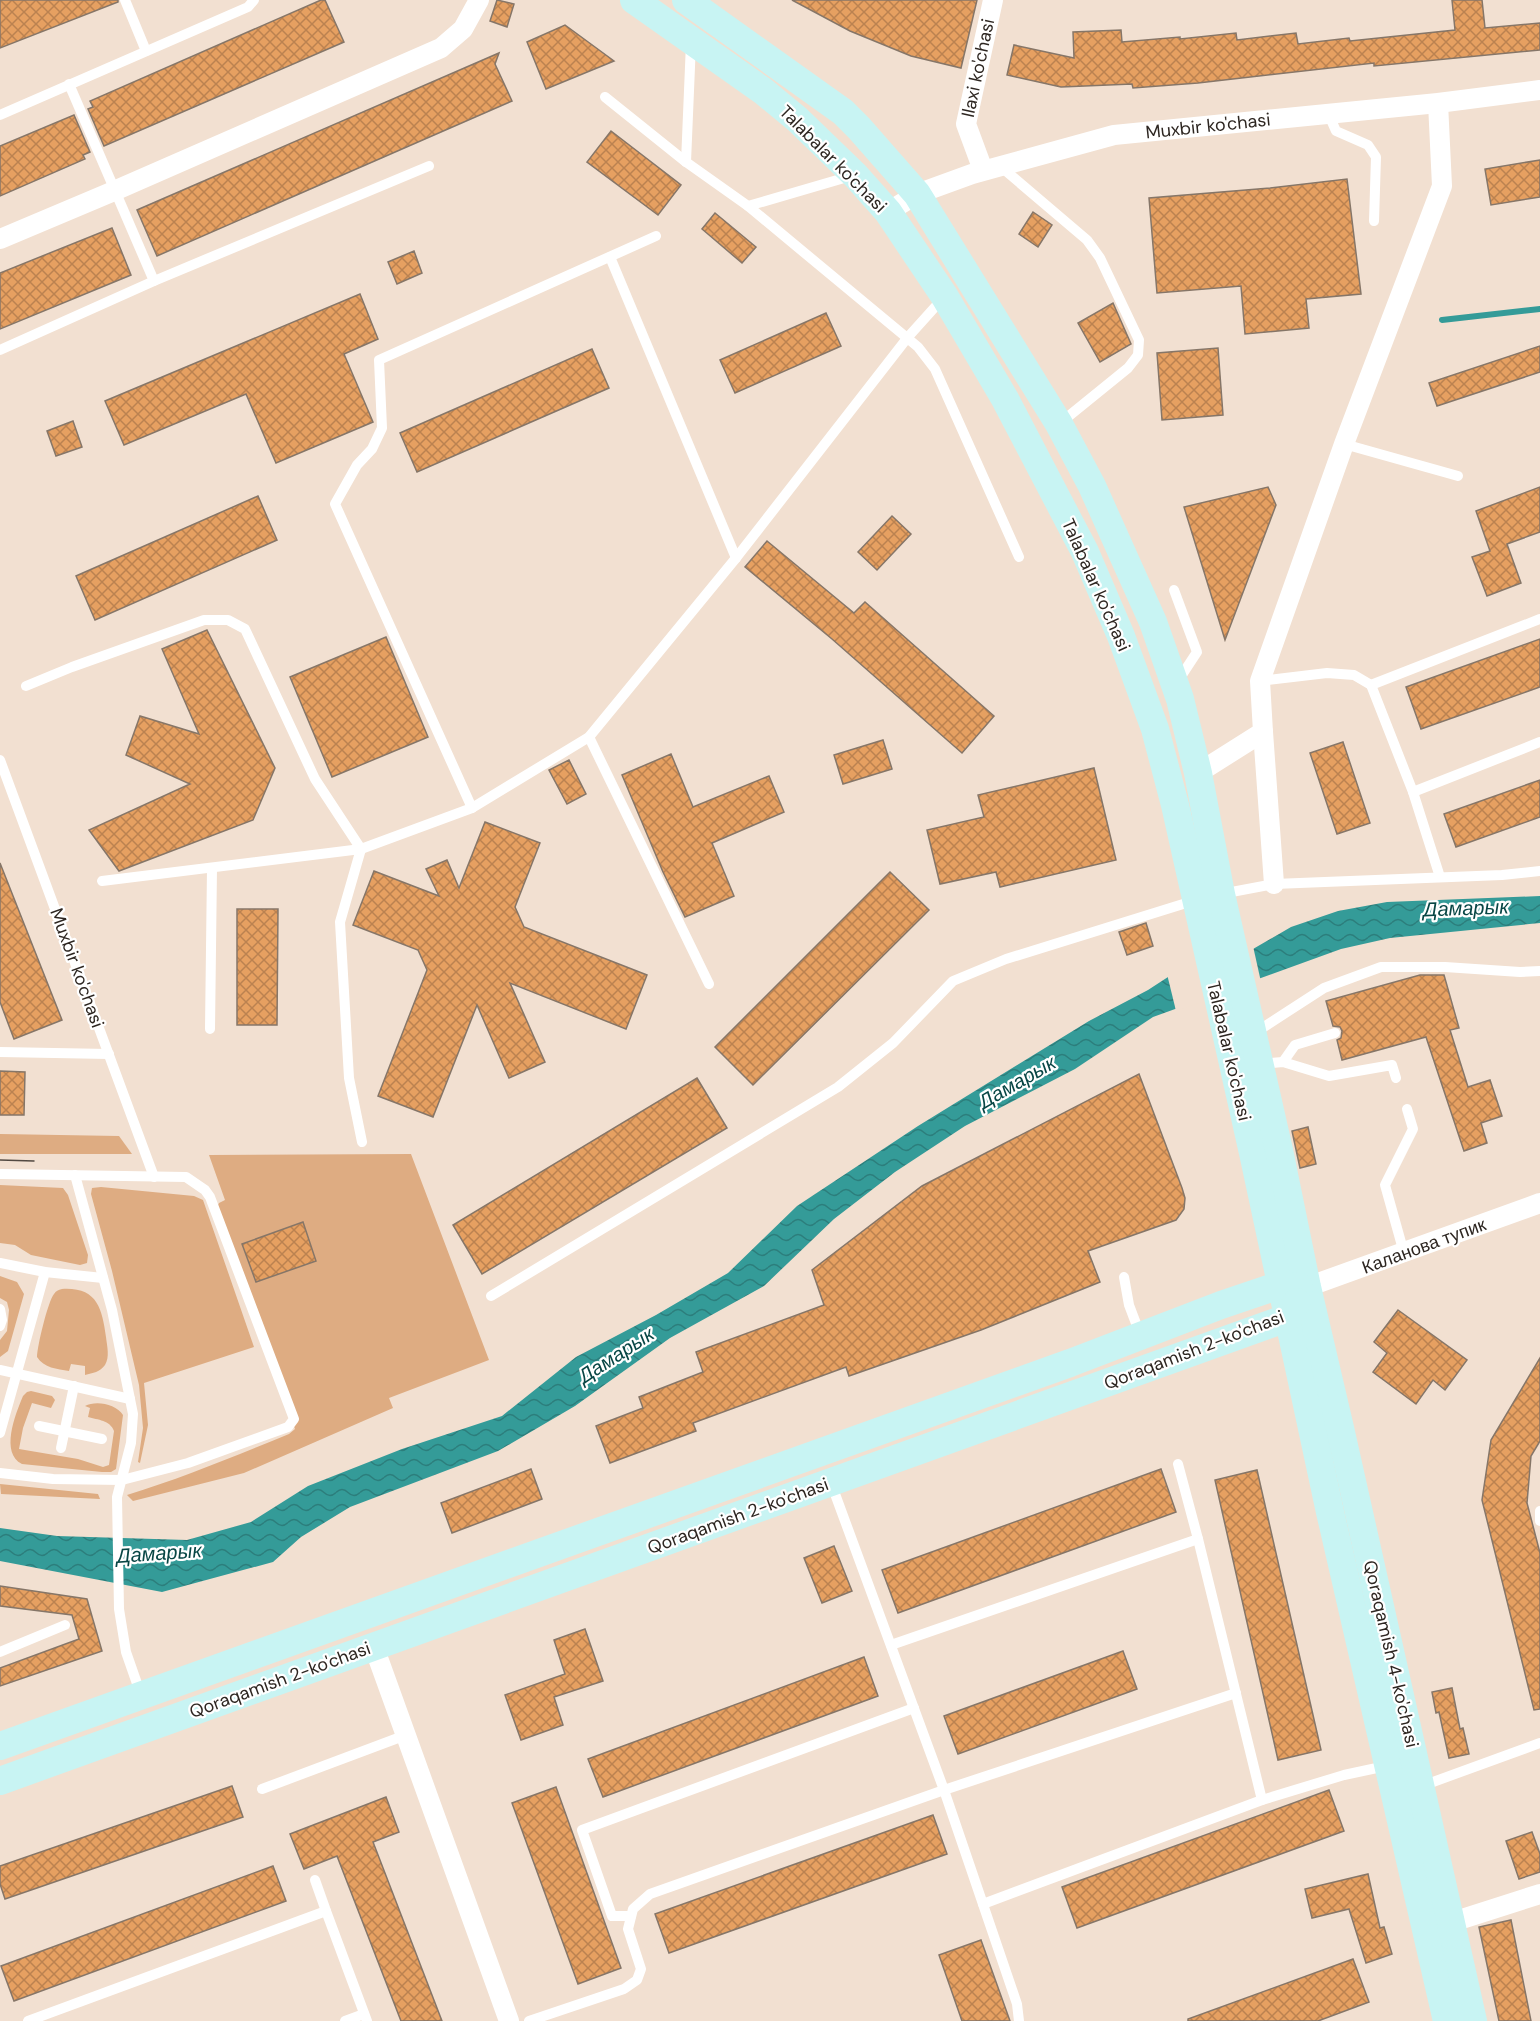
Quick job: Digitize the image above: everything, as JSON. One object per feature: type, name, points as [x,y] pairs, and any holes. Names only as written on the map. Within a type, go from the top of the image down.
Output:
[{"type":"main road","name":"Talabalar ko'chasi","points":[[634,0],[797,119],[855,175],[888,212],[945,297],[1005,399],[1080,543],[1121,636],[1155,729],[1175,805],[1208,897],[1233,1009],[1259,1182],[1293,1286]]},
{"type":"main road","name":"Talabalar ko'chasi","points":[[686,0],[843,112],[859,128],[917,194],[1059,424],[1092,486],[1140,592],[1175,686],[1198,773],[1208,897]]},
{"type":"main road","name":"Talabalar ko'chasi","points":[[1233,1009],[1253,1034],[1271,1063],[1285,1178],[1293,1286],[1287,1318]]},
{"type":"main road","name":"Qoraqamish 2-ko'chasi","points":[[2,1740],[269,1650],[1141,1337],[1221,1305],[1293,1286]]},
{"type":"main road","name":"Qoraqamish 4-ko'chasi","points":[[1293,1286],[1421,1786],[1439,1927],[1447,2021]]},
{"type":"main road","name":"Qoraqamish 2-ko'chasi","points":[[0,1781],[1287,1318]]},
{"type":"main road","name":"Qoraqamish 4-ko'chasi","points":[[1287,1318],[1389,1765],[1439,1927],[1473,2021]]},
{"type":"main road","points":[[269,1650],[280,1680]]},
{"type":"street","points":[[0,239],[441,48],[463,29],[479,0]]},
{"type":"street","name":"Ilaxi ko'chasi","points":[[991,168],[966,124],[993,0]]},
{"type":"street","name":"Muxbir ko'chasi","points":[[888,212],[917,194],[991,168],[1114,135],[1438,103],[1540,90]]},
{"type":"street","points":[[1274,884],[1260,681],[1344,444],[1443,186],[1438,103]]},
{"type":"street","points":[[1198,773],[1263,732]]},
{"type":"street","name":"Каланова тупик","points":[[1293,1286],[1404,1253],[1540,1203]]},
{"type":"street","points":[[374,1647],[509,2021]]},
{"type":"street","points":[[1439,1927],[1538,1893]]},
{"type":"lane","points":[[125,0],[146,51]]},
{"type":"lane","points":[[0,115],[248,7],[254,0]]},
{"type":"lane","points":[[686,162],[691,40]]},
{"type":"lane","points":[[69,84],[154,281]]},
{"type":"lane","points":[[605,97],[686,162],[748,206],[908,337],[935,369],[1019,557]]},
{"type":"lane","points":[[1331,114],[1336,131],[1368,145],[1376,157],[1374,221]]},
{"type":"lane","points":[[0,350],[154,281],[429,166]]},
{"type":"lane","points":[[991,168],[1087,240],[1100,258],[1139,340],[1138,355],[1128,368],[1059,424]]},
{"type":"lane","points":[[748,206],[855,175]]},
{"type":"lane","points":[[472,808],[335,504],[357,465],[372,448],[382,428],[380,360],[656,236]]},
{"type":"lane","points":[[610,256],[736,558]]},
{"type":"lane","points":[[102,881],[361,849],[472,808],[589,736],[736,558],[908,337],[945,297]]},
{"type":"lane","points":[[1344,444],[1458,476]]},
{"type":"lane","points":[[1174,590],[1197,652],[1175,686]]},
{"type":"lane","points":[[1371,685],[1540,619]]},
{"type":"lane","points":[[26,686],[72,667],[204,620],[228,620],[245,629],[315,779],[361,849],[340,922],[349,1078],[362,1142]]},
{"type":"lane","points":[[1260,681],[1327,673],[1354,675],[1371,685],[1413,792],[1440,877]]},
{"type":"lane","points":[[589,736],[709,984]]},
{"type":"lane","points":[[1413,792],[1540,742]]},
{"type":"lane","name":"Muxbir ko'chasi","points":[[0,759],[154,1177]]},
{"type":"lane","points":[[210,1029],[212,868]]},
{"type":"lane","points":[[491,1296],[838,1087],[893,1043],[953,981],[1006,958],[1208,897],[1274,884],[1540,872]]},
{"type":"lane","points":[[1253,1034],[1324,988],[1381,967],[1540,971]]},
{"type":"lane","points":[[1271,1063],[1295,1045],[1335,1034]]},
{"type":"lane","points":[[0,1052],[109,1054]]},
{"type":"lane","points":[[1271,1063],[1329,1076],[1392,1065],[1396,1078]]},
{"type":"lane","points":[[1404,1253],[1385,1185],[1413,1129],[1407,1109]]},
{"type":"lane","points":[[0,1174],[186,1177],[199,1185],[210,1197],[294,1419],[288,1427],[188,1463],[122,1480],[53,1479],[0,1473]]},
{"type":"lane","points":[[75,1175],[103,1278],[133,1414],[131,1443],[117,1497],[119,1609],[126,1652],[141,1695]]},
{"type":"lane","points":[[0,1263],[45,1272],[103,1278]]},
{"type":"lane","points":[[0,1433],[45,1272]]},
{"type":"lane","points":[[1124,1277],[1130,1305],[1141,1337]]},
{"type":"lane","points":[[0,1309],[2,1320],[0,1326]]},
{"type":"lane","points":[[0,1370],[130,1399]]},
{"type":"lane","points":[[61,1448],[74,1386]]},
{"type":"lane","points":[[39,1426],[102,1439]]},
{"type":"lane","points":[[1178,1464],[1262,1800]]},
{"type":"lane","points":[[831,1482],[944,1790],[1017,2004],[1019,2021]]},
{"type":"lane","points":[[1540,1511],[1540,1521]]},
{"type":"lane","points":[[891,1645],[1198,1539]]},
{"type":"lane","points":[[0,1652],[65,1624]]},
{"type":"lane","points":[[529,2021],[624,1989],[637,1980],[641,1969],[628,1929],[633,1909],[650,1894],[944,1790],[1236,1693]]},
{"type":"lane","points":[[631,1916],[612,1916],[582,1830],[914,1708]]},
{"type":"lane","points":[[262,1789],[406,1735]]},
{"type":"lane","points":[[1421,1786],[1540,1743]]},
{"type":"lane","points":[[983,1904],[1262,1800],[1344,1775],[1389,1765]]},
{"type":"lane","points":[[315,1880],[365,2018],[345,2021]]},
{"type":"lane","points":[[28,2021],[326,1911]]},
{"type":"shaded area","points":[[0,1134],[119,1136],[132,1154],[0,1154]]},
{"type":"shaded area","points":[[411,1154],[489,1360],[389,1398],[393,1408],[244,1473],[133,1501],[127,1495],[229,1458],[289,1434],[295,1429],[216,1209],[219,1203],[225,1200],[209,1155]]},
{"type":"shaded area","points":[[0,1185],[63,1188],[68,1195],[88,1255],[87,1263],[80,1265],[31,1255],[15,1245],[0,1243]]},
{"type":"shaded area","points":[[92,1188],[194,1196],[203,1200],[254,1347],[144,1383],[148,1425],[140,1463],[138,1462],[143,1428],[139,1385],[91,1194]]},
{"type":"shaded area","points":[[0,1276],[17,1282],[24,1294],[8,1351],[0,1357],[0,1340],[7,1331],[9,1310],[7,1302],[0,1298]]},
{"type":"shaded area","points":[[62,1289],[83,1292],[96,1301],[100,1309],[108,1355],[105,1365],[96,1372],[85,1375],[85,1366],[71,1364],[69,1371],[55,1369],[43,1364],[37,1357],[49,1305],[55,1293]]},
{"type":"shaded area","points":[[31,1391],[52,1396],[55,1400],[51,1408],[32,1403],[23,1428],[19,1449],[78,1459],[103,1467],[109,1465],[114,1431],[107,1423],[88,1417],[90,1408],[85,1406],[95,1403],[106,1404],[116,1408],[123,1415],[116,1469],[111,1472],[102,1472],[22,1464],[15,1459],[11,1443],[13,1423],[23,1396]]},
{"type":"shaded area","points":[[0,1484],[98,1494],[100,1499],[1,1494]]},
{"type":"water","name":"Дамарык","points":[[1540,896],[1540,923],[1390,938],[1341,949],[1153,1017],[1075,1069],[965,1126],[895,1172],[834,1219],[764,1286],[670,1338],[575,1406],[498,1451],[350,1507],[301,1537],[273,1562],[162,1592],[0,1561],[0,1528],[57,1536],[187,1540],[251,1522],[308,1486],[402,1449],[502,1416],[576,1357],[656,1315],[728,1273],[797,1206],[918,1126],[1089,1021],[1168,977],[1253,949],[1291,927],[1338,911],[1387,902]]},
{"type":"pier","points":[[1253,946],[1261,982],[1176,1011],[1167,974]]},
{"type":"building","points":[[0,0],[118,0],[118,2],[0,48]]},
{"type":"building","points":[[325,0],[344,42],[104,146],[88,109],[93,107],[90,101]]},
{"type":"building","points":[[497,0],[514,4],[507,27],[490,21]]},
{"type":"building","points":[[792,0],[977,0],[961,68],[911,56],[850,31]]},
{"type":"building","points":[[1452,0],[1482,0],[1485,28],[1540,23],[1540,50],[1374,66],[1374,63],[1133,88],[1132,84],[1061,87],[1007,75],[1014,45],[1074,58],[1073,32],[1121,30],[1122,42],[1236,33],[1237,40],[1296,33],[1298,44],[1349,38],[1350,41],[1455,30]]},
{"type":"building","points":[[565,25],[614,61],[546,89],[527,42]]},
{"type":"building","points":[[499,53],[495,64],[512,101],[157,256],[137,210]]},
{"type":"building","points":[[74,115],[90,152],[83,155],[85,159],[0,196],[0,146]]},
{"type":"building","points":[[611,131],[681,185],[658,215],[587,162]]},
{"type":"building","points":[[1540,160],[1540,197],[1491,205],[1485,169]]},
{"type":"building","points":[[1347,179],[1361,294],[1306,299],[1309,328],[1245,334],[1241,286],[1157,293],[1149,198]]},
{"type":"building","points":[[1033,212],[1052,225],[1038,247],[1019,234]]},
{"type":"building","points":[[715,213],[756,247],[742,263],[702,229]]},
{"type":"building","points":[[112,228],[131,275],[0,329],[0,273]]},
{"type":"building","points":[[414,251],[422,273],[397,284],[388,262]]},
{"type":"building","points":[[360,294],[378,339],[344,354],[373,422],[276,463],[246,394],[124,445],[105,401]]},
{"type":"building","points":[[1113,303],[1131,344],[1100,362],[1078,323]]},
{"type":"building","points":[[826,313],[841,346],[735,393],[720,360]]},
{"type":"building","points":[[1540,346],[1540,372],[1437,406],[1429,383]]},
{"type":"building","points":[[1218,348],[1223,415],[1162,420],[1157,353]]},
{"type":"building","points":[[592,349],[609,388],[417,472],[400,433]]},
{"type":"building","points":[[73,421],[82,447],[56,456],[47,431]]},
{"type":"building","points":[[1268,487],[1276,505],[1225,640],[1184,507]]},
{"type":"building","points":[[1540,487],[1540,532],[1507,544],[1521,583],[1487,596],[1472,557],[1490,551],[1476,511]]},
{"type":"building","points":[[258,496],[277,540],[95,620],[76,576]]},
{"type":"building","points":[[892,516],[911,534],[877,570],[858,552]]},
{"type":"building","points":[[767,541],[854,613],[865,602],[994,716],[962,753],[832,639],[745,567]]},
{"type":"building","points":[[207,630],[275,768],[253,820],[119,871],[89,830],[190,784],[126,755],[140,716],[199,734],[162,649]]},
{"type":"building","points":[[386,637],[428,737],[332,777],[290,677]]},
{"type":"building","points":[[1540,639],[1540,687],[1421,729],[1406,687]]},
{"type":"building","points":[[883,740],[892,769],[843,784],[834,755]]},
{"type":"building","points":[[1343,742],[1370,823],[1337,834],[1310,753]]},
{"type":"building","points":[[671,754],[693,807],[769,776],[784,812],[712,843],[734,896],[685,917],[663,872],[622,775]]},
{"type":"building","points":[[569,760],[586,794],[567,804],[549,770]]},
{"type":"building","points":[[1094,768],[1116,860],[1000,887],[996,872],[940,884],[927,830],[984,817],[978,795]]},
{"type":"building","points":[[1540,780],[1540,817],[1456,847],[1444,814]]},
{"type":"building","points":[[485,822],[540,843],[515,907],[524,927],[647,975],[626,1029],[510,983],[545,1062],[509,1078],[477,1005],[433,1117],[378,1096],[427,970],[418,950],[353,925],[374,871],[439,896],[426,869],[447,860],[459,888]]},
{"type":"building","points":[[0,863],[62,1020],[14,1039],[0,1002]]},
{"type":"building","points":[[890,872],[929,910],[753,1085],[715,1047]]},
{"type":"building","points":[[237,909],[278,909],[277,1025],[237,1025]]},
{"type":"building","points":[[1146,923],[1153,946],[1127,955],[1119,932]]},
{"type":"building","points":[[1420,975],[1444,975],[1459,1028],[1450,1030],[1468,1087],[1490,1080],[1502,1116],[1481,1123],[1487,1143],[1464,1151],[1426,1037],[1342,1060],[1337,1040],[1341,1038],[1342,1031],[1340,1027],[1333,1026],[1326,1001]]},
{"type":"building","points":[[0,1071],[25,1072],[24,1115],[0,1115]]},
{"type":"building","points":[[1139,1074],[1182,1188],[1185,1198],[1184,1209],[1176,1220],[1088,1251],[1100,1282],[981,1330],[849,1376],[846,1367],[693,1423],[696,1431],[610,1463],[596,1426],[643,1408],[639,1397],[703,1372],[696,1352],[824,1305],[812,1270],[922,1186]]},
{"type":"building","points":[[697,1078],[727,1128],[482,1274],[453,1225]]},
{"type":"building","points":[[1308,1127],[1316,1164],[1300,1168],[1292,1131]]},
{"type":"building","points":[[303,1222],[316,1261],[256,1282],[242,1244]]},
{"type":"building","points":[[1398,1310],[1467,1360],[1445,1390],[1433,1380],[1416,1404],[1373,1372],[1387,1353],[1374,1342]]},
{"type":"building","points":[[1540,1358],[1540,1441],[1531,1456],[1527,1503],[1540,1553],[1540,1709],[1534,1710],[1482,1500],[1491,1440]]},
{"type":"building","points":[[531,1469],[542,1499],[452,1533],[441,1503]]},
{"type":"building","points":[[1161,1469],[1176,1512],[898,1613],[882,1570]]},
{"type":"building","points":[[1257,1470],[1321,1750],[1278,1760],[1215,1480]]},
{"type":"building","points":[[834,1546],[852,1591],[822,1603],[804,1558]]},
{"type":"building","points":[[0,1586],[87,1599],[102,1651],[0,1686],[0,1668],[79,1639],[72,1615],[0,1606]]},
{"type":"building","points":[[585,1629],[603,1681],[554,1697],[563,1725],[521,1740],[505,1695],[565,1674],[554,1640]]},
{"type":"building","points":[[1123,1651],[1137,1689],[958,1754],[944,1716]]},
{"type":"building","points":[[864,1657],[878,1696],[603,1797],[588,1759]]},
{"type":"building","points":[[1452,1688],[1460,1729],[1463,1728],[1469,1754],[1449,1758],[1432,1692]]},
{"type":"building","points":[[232,1786],[243,1817],[5,1899],[0,1884],[0,1866]]},
{"type":"building","points":[[556,1787],[621,1968],[578,1984],[512,1803]]},
{"type":"building","points":[[1329,1790],[1344,1831],[1077,1928],[1062,1887]]},
{"type":"building","points":[[386,1797],[399,1832],[373,1842],[442,2021],[401,2021],[337,1856],[304,1869],[290,1834]]},
{"type":"building","points":[[933,1815],[947,1854],[669,1953],[655,1914]]},
{"type":"building","points":[[1532,1832],[1540,1854],[1540,1872],[1519,1879],[1506,1841]]},
{"type":"building","points":[[273,1866],[286,1901],[14,2001],[1,1966]]},
{"type":"building","points":[[1368,1874],[1380,1928],[1384,1927],[1392,1954],[1366,1963],[1349,1909],[1312,1918],[1305,1889]]},
{"type":"building","points":[[1511,1920],[1531,2021],[1499,2021],[1479,1927]]},
{"type":"building","points":[[981,1940],[1010,2021],[962,2021],[939,1955]]},
{"type":"building","points":[[1353,1959],[1369,2002],[1318,2021],[1188,2021],[1188,2019]]},
{"type":"waterway","points":[[1442,320],[1540,309]]},
{"type":"tram line","points":[[0,1160],[34,1161]]}]
